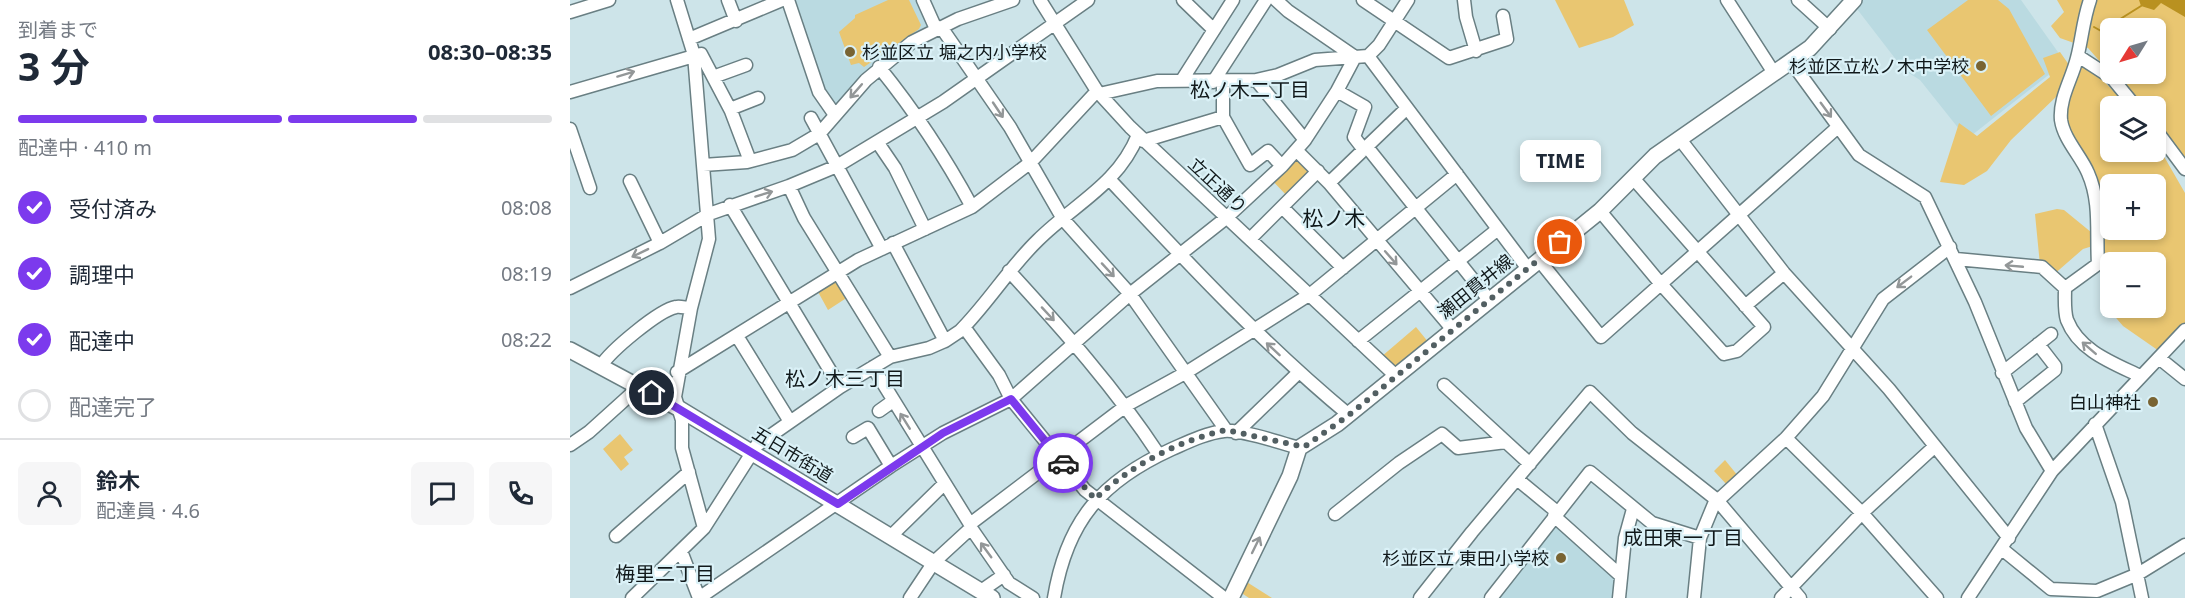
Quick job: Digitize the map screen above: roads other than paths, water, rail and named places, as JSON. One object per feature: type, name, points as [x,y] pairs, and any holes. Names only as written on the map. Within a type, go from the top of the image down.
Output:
[{"type":"main road","name":"瀬田貫井線","points":[[1299,448],[1326,433],[1349,415],[1600,211],[1638,168],[1678,138],[1792,63],[1830,29],[1854,0]]},
{"type":"main road","name":"五日市街道","points":[[570,350],[678,408],[987,595]]},
{"type":"main road","points":[[1231,598],[1288,479],[1299,448]]},
{"type":"street","points":[[677,0],[694,55],[709,214],[709,239],[676,364],[675,397],[682,420],[682,448],[704,528]]},
{"type":"street","points":[[728,0],[736,21]]},
{"type":"street","points":[[689,39],[782,0]]},
{"type":"street","points":[[788,0],[819,92],[835,115]]},
{"type":"street","points":[[923,0],[938,28],[976,77],[1031,162],[1063,219],[1130,294],[1231,432]]},
{"type":"street","points":[[703,165],[750,161],[792,150],[819,134],[879,67],[912,42],[938,28],[1013,0]]},
{"type":"street","name":"立正通り","points":[[1040,0],[1098,93],[1140,138],[1396,376]]},
{"type":"street","points":[[570,288],[660,243],[709,214],[789,186],[837,166],[919,117],[1088,0]]},
{"type":"street","points":[[1183,0],[1214,30]]},
{"type":"street","points":[[1182,80],[1233,0]]},
{"type":"street","points":[[1266,0],[1218,82],[1223,117],[1250,165],[1268,151],[1282,166]]},
{"type":"street","points":[[1276,0],[1288,11],[1355,57]]},
{"type":"street","points":[[1363,0],[1449,58],[1507,39],[1503,16]]},
{"type":"street","points":[[676,364],[737,336],[837,272],[972,207],[1031,162],[1098,93],[1157,81],[1256,80],[1278,75],[1315,60],[1368,56],[1408,0]]},
{"type":"street","points":[[1464,0],[1466,17],[1476,51]]},
{"type":"street","points":[[1726,0],[1774,73]]},
{"type":"street","points":[[1798,0],[1830,29]]},
{"type":"street","points":[[2065,288],[2097,264],[2095,194],[2088,173],[2061,120],[2061,105],[2078,56],[2081,31],[2090,0]]},
{"type":"street","points":[[570,12],[602,1]]},
{"type":"street","points":[[570,92],[700,54],[730,109],[750,161]]},
{"type":"street","points":[[1368,56],[1498,229],[1601,337],[1838,127]]},
{"type":"street","points":[[2078,56],[2112,78],[2127,96]]},
{"type":"street","points":[[681,551],[699,598],[891,466],[982,412],[1011,399],[1130,294],[1226,218],[1282,166],[1301,145],[1337,91],[1355,57]]},
{"type":"street","points":[[1792,63],[1859,155],[1925,197],[1956,259],[2026,428],[2052,471]]},
{"type":"street","points":[[713,77],[746,65]]},
{"type":"street","points":[[879,67],[919,117],[972,207]]},
{"type":"street","points":[[1256,80],[1318,171],[1453,330]]},
{"type":"street","points":[[1337,91],[1365,107],[1366,111],[1353,137],[1366,148],[1490,300]]},
{"type":"street","points":[[730,109],[759,98]]},
{"type":"street","points":[[1329,183],[1407,108]]},
{"type":"street","points":[[632,598],[704,528],[751,452],[789,420],[890,357],[945,341],[964,327],[1037,240],[1110,180],[1140,138],[1223,117]]},
{"type":"street","points":[[811,118],[837,166],[945,341]]},
{"type":"street","points":[[570,129],[590,188]]},
{"type":"street","points":[[1678,138],[1784,273],[1903,405],[1934,447],[2009,538]]},
{"type":"street","points":[[878,142],[895,168],[925,229]]},
{"type":"street","points":[[2166,143],[2185,169]]},
{"type":"street","points":[[1600,211],[1660,284],[1724,354],[1737,351],[1764,327],[1697,250],[1638,168]]},
{"type":"street","points":[[1250,239],[1318,171]]},
{"type":"street","points":[[911,598],[934,562],[970,526],[1057,456],[1126,405],[1188,372],[1308,295],[1457,174]]},
{"type":"street","points":[[1110,180],[1253,330],[1298,373],[1349,415]]},
{"type":"street","points":[[630,181],[660,243]]},
{"type":"street","points":[[789,186],[804,218],[890,357]]},
{"type":"street","points":[[730,205],[840,387]]},
{"type":"street","points":[[1282,207],[1343,268]]},
{"type":"street","points":[[1358,341],[1498,229]]},
{"type":"street","points":[[1694,598],[1700,538],[1708,514],[1717,500],[1786,438],[1823,396],[1883,299],[1950,247]]},
{"type":"street","points":[[1956,259],[2042,267],[2065,288],[2067,320],[2079,339],[2091,351],[2140,376]]},
{"type":"street","points":[[1009,272],[1075,343],[1126,405],[1159,455]]},
{"type":"street","points":[[1745,306],[1784,273]]},
{"type":"street","points":[[600,366],[623,341],[648,324],[675,307],[691,308]]},
{"type":"street","points":[[964,327],[999,375],[1011,399],[1095,499],[1224,598]]},
{"type":"street","points":[[1968,598],[2052,471],[2185,330]]},
{"type":"street","points":[[2002,373],[2051,334]]},
{"type":"street","points":[[737,336],[789,420]]},
{"type":"street","points":[[2015,402],[2055,369],[2038,344]]},
{"type":"street","points":[[2159,358],[2185,379]]},
{"type":"street","points":[[873,367],[970,526],[1009,583],[1033,598]]},
{"type":"street","points":[[1231,432],[1298,373]]},
{"type":"street","points":[[570,444],[589,432],[640,386]]},
{"type":"street","points":[[1444,386],[1530,464]]},
{"type":"street","points":[[1420,598],[1590,392],[1632,433],[1717,500],[1800,598]]},
{"type":"street","points":[[879,411],[893,401]]},
{"type":"street","points":[[2095,424],[2122,502],[2142,598]]},
{"type":"street","points":[[857,431],[868,428],[891,466]]},
{"type":"street","points":[[1054,598],[1065,554],[1089,506],[1127,472],[1200,437],[1231,432],[1299,448]]},
{"type":"street","points":[[1335,514],[1399,463],[1442,434],[1445,434],[1458,448],[1506,442]]},
{"type":"street","points":[[1786,438],[1863,513],[1937,598]]},
{"type":"street","points":[[1781,598],[1863,513],[1934,447]]},
{"type":"street","points":[[616,536],[689,472]]},
{"type":"street","points":[[1491,598],[1590,472],[1652,523],[1700,538]]},
{"type":"street","points":[[1517,479],[1621,576]]},
{"type":"street","points":[[890,537],[944,484]]},
{"type":"street","points":[[1619,598],[1625,538],[1633,509]]},
{"type":"street","points":[[2002,549],[2051,590],[2097,591],[2138,574],[2185,545]]},
{"type":"street","points":[[987,595],[1004,575]]},
{"type":"waterway","points":[[2094,27],[2101,31],[2141,6]]},
{"type":"place","name":"杉並区立 堀之内小学校","points":[[850,52]]},
{"type":"place","name":"杉並区立松ノ木中学校","points":[[1981,66]]},
{"type":"place","name":"TIME","points":[[1560,242]]},
{"type":"place","name":"白山神社","points":[[2153,402]]},
{"type":"place","name":"杉並区立 東田小学校","points":[[1561,558]]},
{"type":"district","name":"松ノ木二丁目","points":[[1250,89]]},
{"type":"district","name":"松ノ木","points":[[1334,218]]},
{"type":"district","name":"松ノ木三丁目","points":[[845,378]]},
{"type":"district","name":"成田東一丁目","points":[[1683,537]]},
{"type":"district","name":"梅里二丁目","points":[[665,573]]}]
